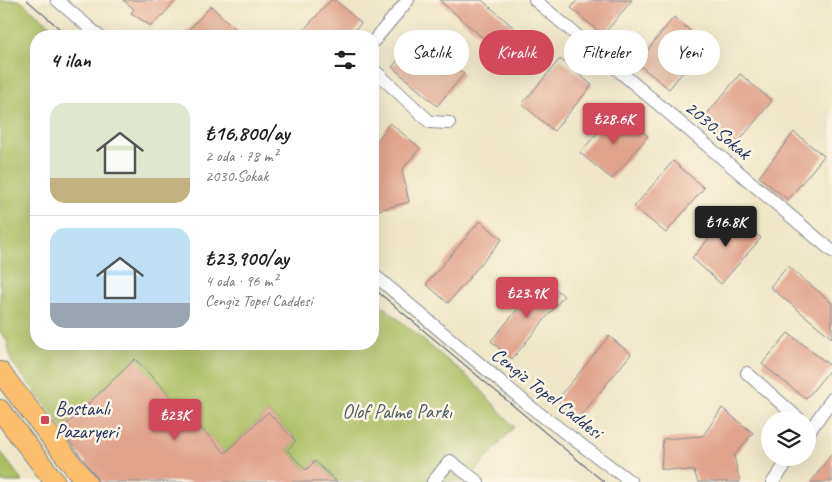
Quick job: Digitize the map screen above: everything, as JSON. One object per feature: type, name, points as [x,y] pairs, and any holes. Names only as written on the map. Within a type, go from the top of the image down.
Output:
[{"type":"main road","points":[[0,372],[86,482]]},
{"type":"main road","points":[[0,410],[55,482]]},
{"type":"street","points":[[58,0],[92,30]]},
{"type":"street","points":[[379,35],[408,0]]},
{"type":"street","name":"2030.Sokak","points":[[535,0],[832,251]]},
{"type":"street","points":[[379,75],[430,122],[449,123]]},
{"type":"street","name":"Cengiz Topel Caddesi","points":[[379,279],[532,408],[631,482]]},
{"type":"street","points":[[746,373],[790,411]]},
{"type":"street","points":[[816,421],[832,399]]},
{"type":"street","points":[[433,482],[450,461],[478,482]]},
{"type":"street","points":[[773,482],[784,466]]},
{"type":"green space","name":"Olof Palme Parkı","points":[[0,0],[19,0],[56,30],[30,30],[30,350],[379,350],[379,303],[475,383],[514,427],[466,482],[337,482],[316,461],[306,470],[287,450],[296,441],[293,436],[268,412],[225,453],[135,360],[63,428],[11,361],[7,341],[0,332]]},
{"type":"green space","points":[[0,451],[23,482],[0,482]]},
{"type":"building","points":[[123,0],[176,0],[151,26],[131,13],[134,9]]},
{"type":"building","points":[[331,0],[335,0],[361,23],[355,30],[304,30]]},
{"type":"building","points":[[439,0],[482,0],[516,30],[479,30],[479,34]]},
{"type":"building","points":[[577,0],[632,0],[607,30],[597,30],[571,8]]},
{"type":"building","points":[[211,6],[237,30],[189,30]]},
{"type":"building","points":[[674,17],[689,30],[664,30]]},
{"type":"building","points":[[658,37],[658,75],[681,75],[669,89],[648,72],[648,49]]},
{"type":"building","points":[[560,59],[564,62],[564,75],[580,75],[592,85],[554,131],[522,104],[546,75],[554,75],[554,66]]},
{"type":"building","points":[[740,74],[772,101],[735,146],[703,119]]},
{"type":"building","points":[[401,75],[463,75],[437,106]]},
{"type":"building","points":[[617,110],[648,136],[612,179],[580,153]]},
{"type":"building","points":[[390,123],[420,148],[402,170],[409,202],[379,210],[379,138]]},
{"type":"building","points":[[794,132],[824,156],[788,200],[759,177]]},
{"type":"building","points":[[673,161],[704,188],[666,233],[634,207]]},
{"type":"building","points":[[731,213],[761,238],[721,284],[692,258]]},
{"type":"building","points":[[480,221],[502,239],[448,303],[426,284]]},
{"type":"building","points":[[788,266],[832,303],[832,338],[770,287]]},
{"type":"building","points":[[543,279],[564,296],[512,359],[491,341]]},
{"type":"building","points":[[788,333],[832,367],[806,399],[762,364]]},
{"type":"building","points":[[609,336],[631,354],[579,418],[557,400]]},
{"type":"building","points":[[135,359],[225,453],[268,412],[296,441],[287,450],[306,470],[315,461],[337,482],[98,482],[95,475],[61,430]]},
{"type":"building","points":[[722,408],[753,433],[734,456],[740,482],[698,482],[694,471],[661,469],[663,439],[703,436]]},
{"type":"building","points":[[832,453],[832,482],[811,482]]},
{"type":"tram line","points":[[27,0],[61,30]]},
{"type":"tram line","points":[[379,293],[604,482]]},
{"type":"place","name":"Bostanlı Pazaryeri","points":[[45,420]]}]
